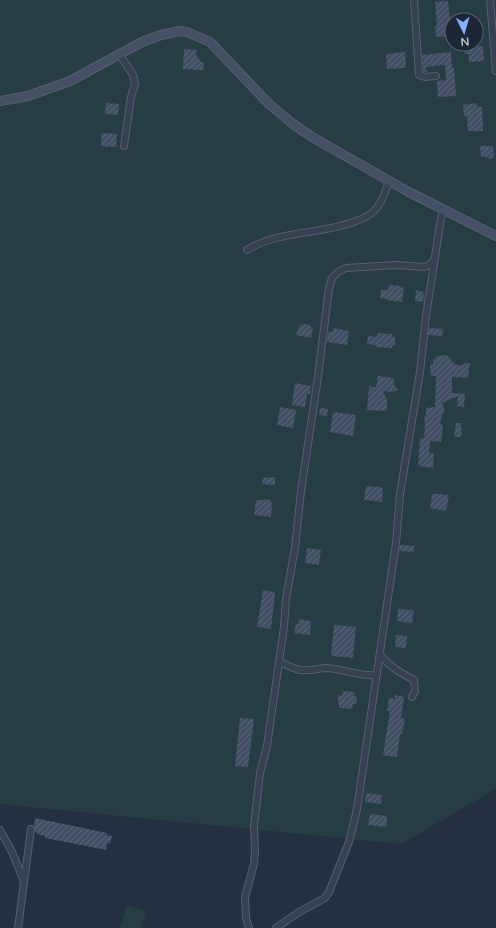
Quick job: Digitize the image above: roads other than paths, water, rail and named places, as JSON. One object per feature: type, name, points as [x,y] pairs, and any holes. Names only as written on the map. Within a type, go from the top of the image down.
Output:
[{"type":"street","points":[[414,0],[419,75],[425,77],[436,76]]},
{"type":"street","points":[[490,0],[496,71]]},
{"type":"street","points":[[0,101],[46,91],[70,81],[142,42],[161,35],[180,31],[193,34],[210,42],[270,104],[293,124],[443,210],[496,236]]},
{"type":"street","points":[[120,55],[133,75],[134,84],[124,146]]},
{"type":"street","points":[[247,250],[256,244],[271,239],[341,226],[359,220],[372,213],[381,202],[389,180]]},
{"type":"street","points":[[276,928],[299,912],[324,898],[329,892],[349,842],[357,809],[396,544],[400,494],[420,372],[443,210]]},
{"type":"street","points":[[249,928],[246,918],[245,897],[254,864],[254,826],[260,773],[267,746],[284,627],[286,599],[292,567],[329,288],[332,278],[338,272],[346,268],[395,265],[424,267],[429,265],[435,259]]},
{"type":"street","points":[[380,654],[394,669],[414,680],[415,691],[412,697]]},
{"type":"street","points":[[279,661],[296,670],[328,668],[370,676],[377,675]]},
{"type":"street","points":[[18,928],[31,829]]},
{"type":"street","points":[[0,830],[12,852],[24,882]]}]
